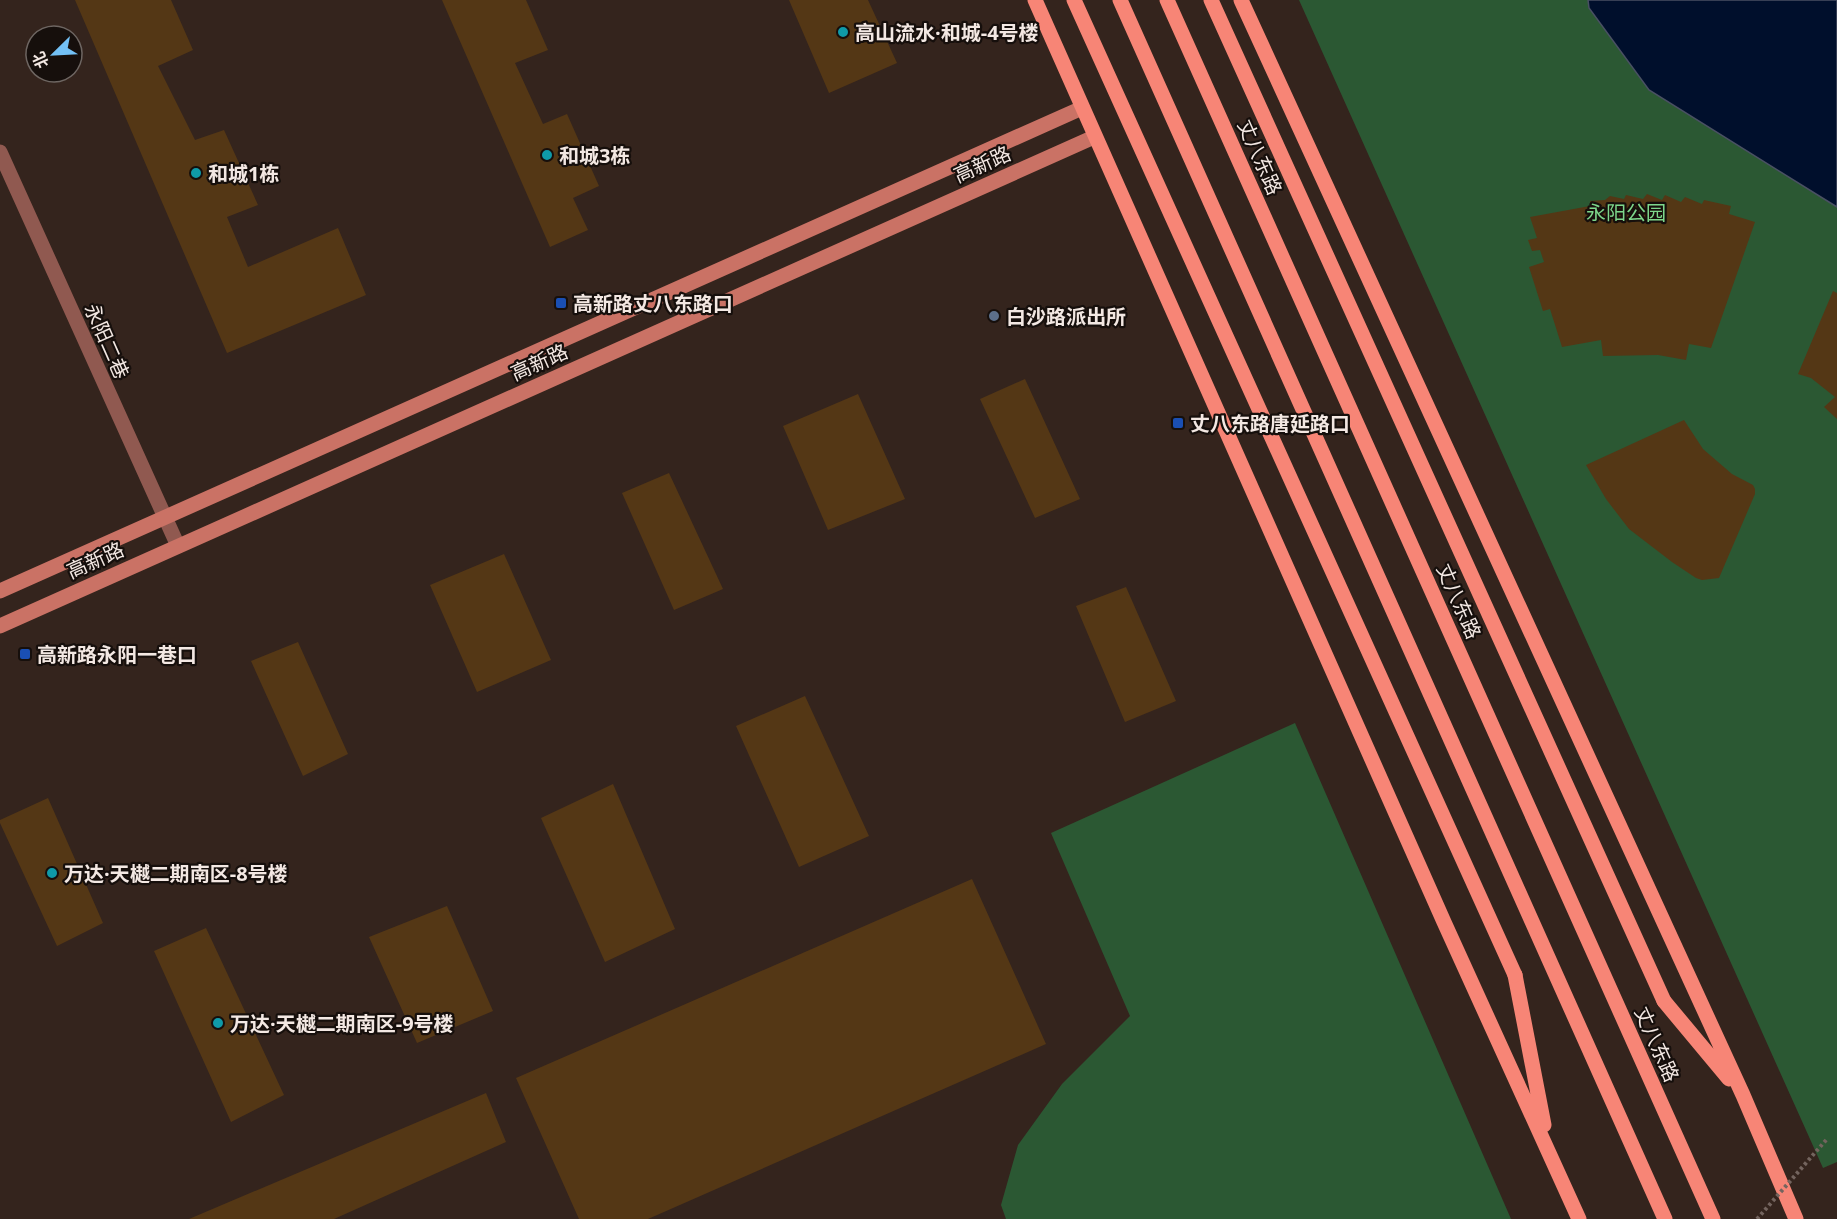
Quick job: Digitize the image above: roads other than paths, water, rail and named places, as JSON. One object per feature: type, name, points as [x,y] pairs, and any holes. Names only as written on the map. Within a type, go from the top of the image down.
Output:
[{"type":"main road","points":[[1035,0],[1094,137],[1579,1219]]},
{"type":"main road","points":[[1074,0],[1515,975],[1549,1150]]},
{"type":"main road","points":[[1120,0],[1665,1219]]},
{"type":"main road","name":"丈八东路","points":[[1167,0],[1713,1219]]},
{"type":"main road","points":[[1211,0],[1664,1001],[1743,1095]]},
{"type":"main road","points":[[1241,0],[1743,1095],[1796,1219]]},
{"type":"main road","name":"高新路","points":[[0,591],[1082,108]]},
{"type":"main road","name":"高新路","points":[[0,626],[1094,137]]},
{"type":"street","name":"永阳二巷","points":[[0,152],[178,546]]},
{"type":"water","points":[[1588,0],[1837,0],[1837,207],[1649,90],[1589,8]]},
{"type":"place","name":"高山流水·和城-4号楼","points":[[843,32]]},
{"type":"place","name":"和城3栋","points":[[547,155]]},
{"type":"place","name":"和城1栋","points":[[196,173]]},
{"type":"place","name":"高新路丈八东路口","points":[[561,303]]},
{"type":"place","name":"白沙路派出所","points":[[994,316]]},
{"type":"place","name":"丈八东路唐延路口","points":[[1178,423]]},
{"type":"place","name":"高新路永阳一巷口","points":[[25,654]]},
{"type":"place","name":"万达·天樾二期南区-8号楼","points":[[52,873]]},
{"type":"place","name":"万达·天樾二期南区-9号楼","points":[[218,1023]]},
{"type":"park label","name":"永阳公园","points":[[1626,212]]}]
